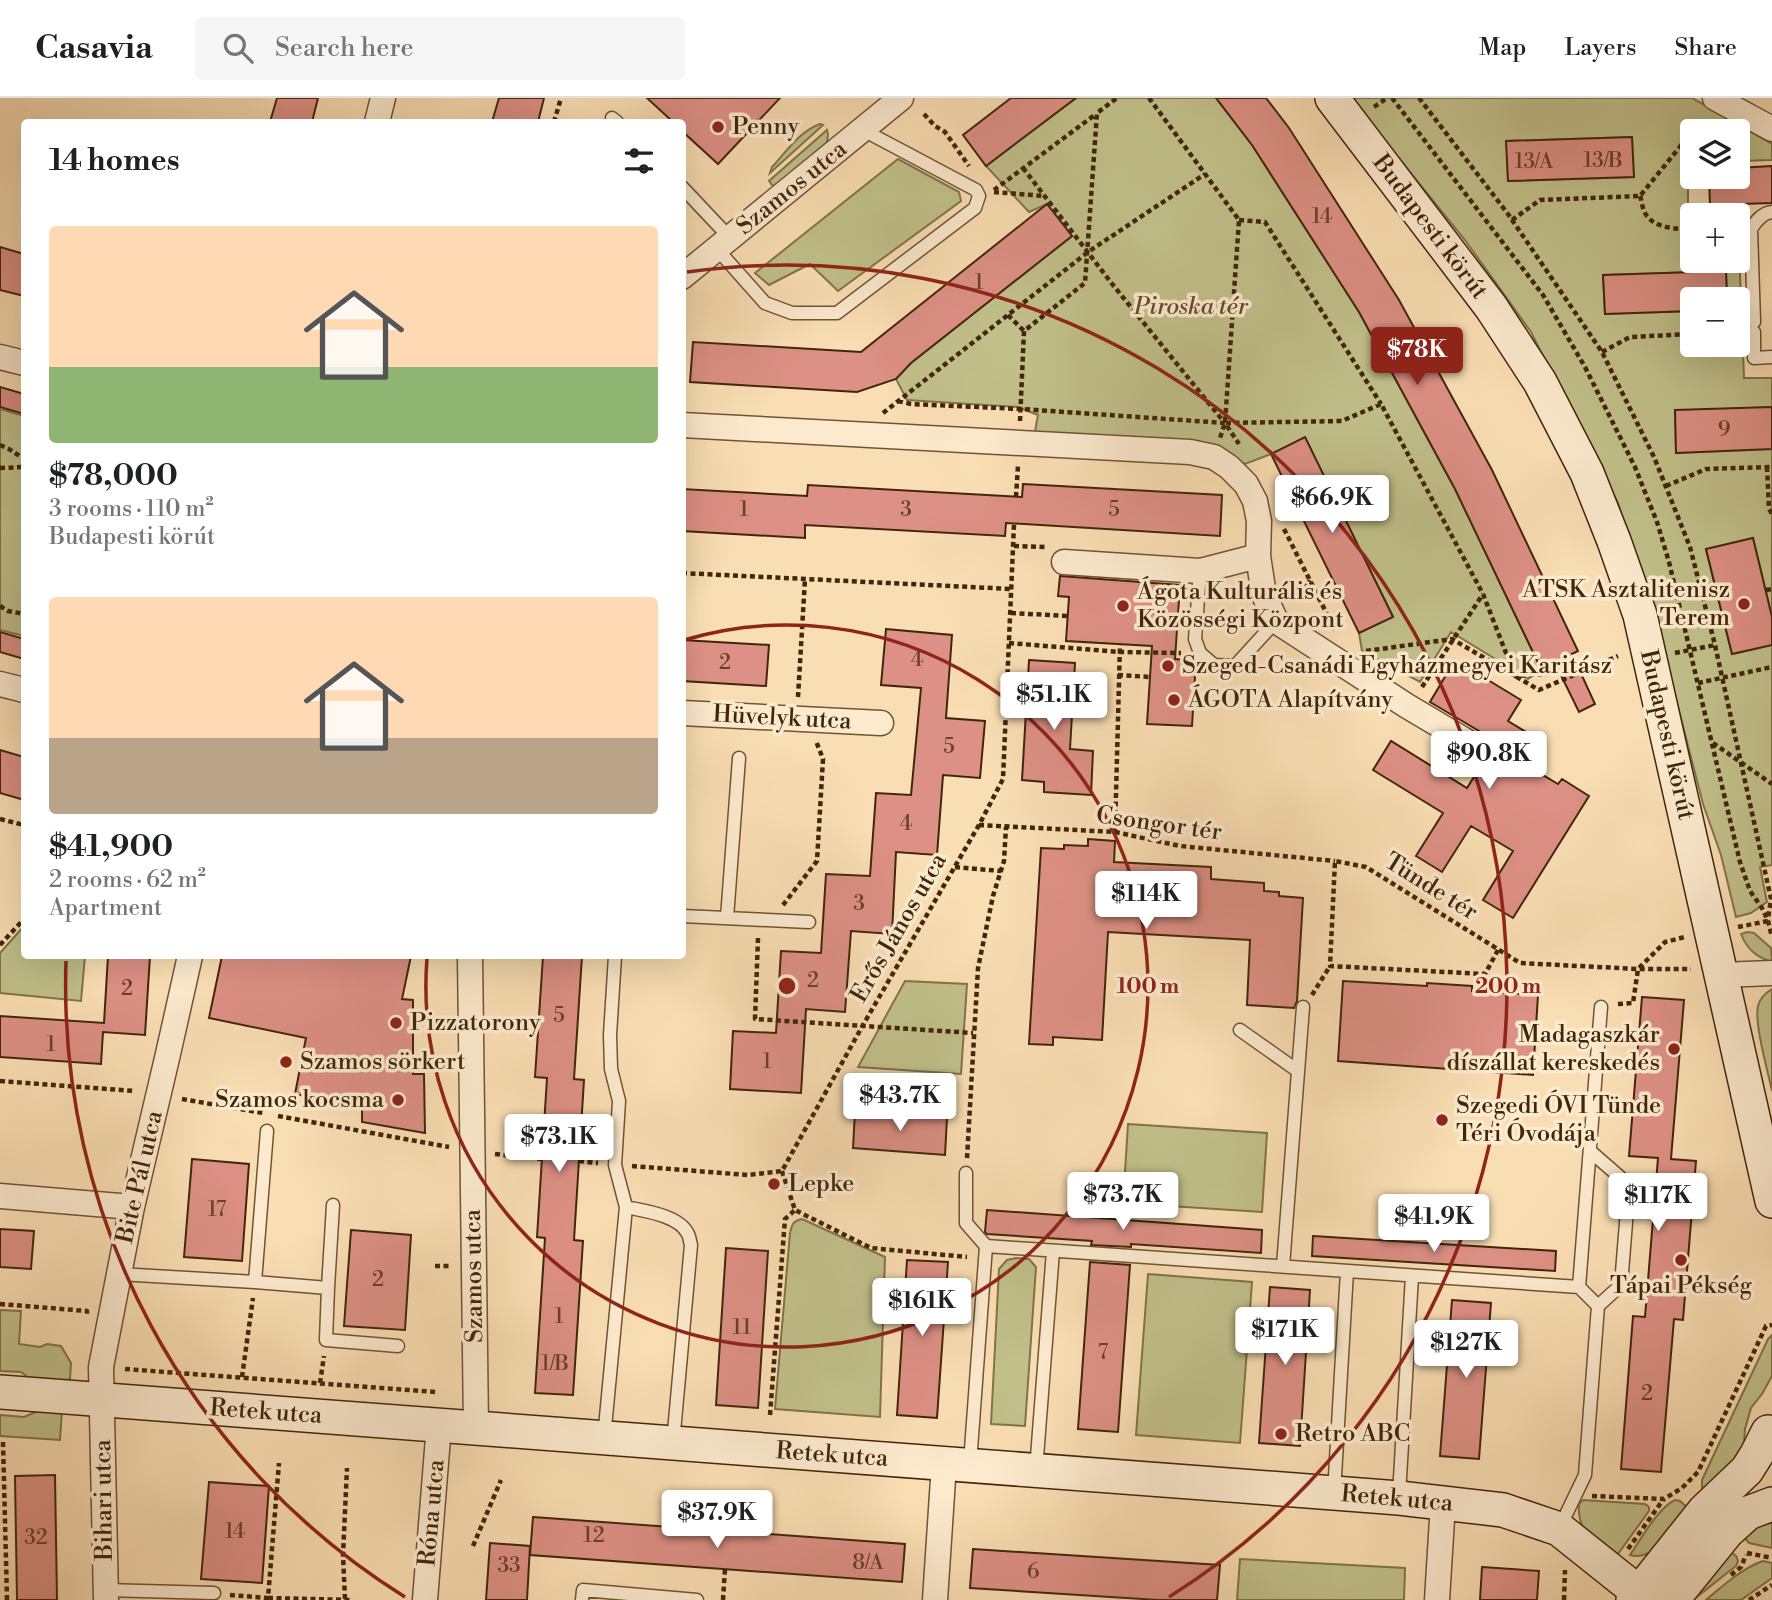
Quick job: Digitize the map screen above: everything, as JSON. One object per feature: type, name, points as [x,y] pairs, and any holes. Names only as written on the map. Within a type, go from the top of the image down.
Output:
[{"type":"street","points":[[378,119],[383,98]]},
{"type":"street","name":"Szamos utca","points":[[686,274],[901,98]]},
{"type":"street","name":"Budapesti körút","points":[[1332,98],[1491,307],[1540,382],[1587,473],[1640,615],[1706,972],[1772,1201]]},
{"type":"street","points":[[1715,98],[1772,129]]},
{"type":"street","points":[[0,357],[21,362]]},
{"type":"street","points":[[686,425],[1190,452],[1214,457],[1246,484],[1255,502],[1259,521],[1258,556],[1264,595],[1276,621],[1335,648],[1471,744]]},
{"type":"street","points":[[1064,562],[1200,571],[1258,556]]},
{"type":"street","points":[[0,684],[21,689]]},
{"type":"street","name":"Hüvelyk utca","points":[[686,713],[881,723]]},
{"type":"street","name":"Bite Pál utca","points":[[103,1400],[101,1367],[132,1207],[189,959]]},
{"type":"street","name":"Szamos utca","points":[[470,959],[476,1428]]},
{"type":"street","points":[[1706,972],[1772,973]]},
{"type":"street","points":[[0,1196],[132,1207]]},
{"type":"street","name":"Retek utca","points":[[0,1392],[1399,1498],[1503,1510],[1559,1529],[1640,1598]]},
{"type":"street","name":"Bihari utca","points":[[103,1400],[105,1595]]},
{"type":"street","name":"Róna utca","points":[[425,1600],[439,1425]]},
{"type":"street","points":[[1770,1427],[1766,1447],[1772,1467]]},
{"type":"street","points":[[1640,1598],[1704,1511],[1747,1470],[1770,1427]]},
{"type":"street","points":[[935,1600],[957,1465]]},
{"type":"street","points":[[1437,1600],[1443,1503]]},
{"type":"street","points":[[1672,1600],[1727,1532],[1748,1513],[1772,1504]]},
{"type":"lane","points":[[686,192],[765,303],[792,313],[837,313],[975,208],[979,197],[976,190],[863,130]]},
{"type":"lane","points":[[1772,212],[1756,220],[1751,229],[1754,358],[1772,358]]},
{"type":"lane","points":[[1200,571],[1195,639],[1200,653],[1214,665],[1235,666],[1276,621]]},
{"type":"lane","points":[[727,918],[739,758]]},
{"type":"lane","points":[[686,916],[809,922]]},
{"type":"lane","points":[[604,1438],[626,1207],[615,1164],[619,1101],[611,1069],[610,1035],[615,959]]},
{"type":"lane","points":[[1283,1266],[1303,1007]]},
{"type":"lane","points":[[1579,1287],[1601,1007]]},
{"type":"lane","points":[[1240,1030],[1298,1071]]},
{"type":"lane","points":[[255,1282],[267,1131]]},
{"type":"lane","points":[[1559,1529],[1585,1475],[1598,1306],[1621,1285],[1629,1185],[1590,1151]]},
{"type":"lane","points":[[957,1465],[985,1252],[966,1223],[966,1173]]},
{"type":"lane","points":[[332,1205],[326,1340],[398,1346]]},
{"type":"lane","points":[[626,1207],[657,1213],[677,1223],[688,1233],[691,1245],[673,1443]]},
{"type":"lane","points":[[985,1252],[1053,1251],[1579,1287],[1598,1306]]},
{"type":"lane","points":[[1036,1471],[1053,1251]]},
{"type":"lane","points":[[1334,1493],[1347,1271]]},
{"type":"lane","points":[[119,1274],[328,1288]]},
{"type":"lane","points":[[1399,1498],[1412,1276]]},
{"type":"lane","points":[[105,1595],[214,1593]]},
{"type":"lane","points":[[582,1595],[697,1600]]},
{"type":"path","points":[[555,119],[561,98]]},
{"type":"path","points":[[992,192],[1117,98]]},
{"type":"path","points":[[1150,98],[1239,220],[1225,423]]},
{"type":"path","points":[[1419,98],[1512,220],[1602,352],[1654,457],[1690,547],[1715,645],[1771,899],[1768,921],[1772,937]]},
{"type":"path","points":[[1024,331],[1085,283],[1097,113]]},
{"type":"path","points":[[924,114],[935,126],[945,131],[969,166]]},
{"type":"path","points":[[1512,220],[1540,200],[1640,196],[1680,147]]},
{"type":"path","points":[[1023,168],[1113,285],[1225,423],[1244,451]]},
{"type":"path","points":[[859,434],[1088,252],[1205,174]]},
{"type":"path","points":[[984,185],[992,192],[1045,196]]},
{"type":"path","points":[[1640,196],[1644,212],[1649,219],[1671,229],[1680,229]]},
{"type":"path","points":[[1239,220],[1265,222],[1381,404],[1483,594],[1515,676]]},
{"type":"path","points":[[1008,316],[1024,331],[1016,497]]},
{"type":"path","points":[[1602,352],[1630,337],[1680,335]]},
{"type":"path","points":[[898,401],[911,404],[1225,423],[1342,421],[1381,404]]},
{"type":"path","points":[[0,445],[21,457]]},
{"type":"path","points":[[0,468],[21,467]]},
{"type":"path","points":[[1665,486],[1706,469],[1769,467],[1769,509],[1772,514]]},
{"type":"path","name":"Erős János utca","points":[[782,1171],[1003,779],[1014,524]]},
{"type":"path","points":[[1282,525],[1335,648],[1363,651],[1452,639],[1539,690],[1618,656]]},
{"type":"path","points":[[686,573],[1012,589]]},
{"type":"path","points":[[804,579],[801,719],[823,759],[817,861],[766,919],[755,1019],[973,1033]]},
{"type":"path","points":[[1766,590],[1772,589]]},
{"type":"path","points":[[1418,691],[1483,594]]},
{"type":"path","points":[[0,606],[21,613]]},
{"type":"path","points":[[1011,612],[1068,616]]},
{"type":"path","points":[[1009,643],[1119,652],[1200,653]]},
{"type":"path","points":[[1115,832],[1120,644]]},
{"type":"path","points":[[1690,650],[1715,645]]},
{"type":"path","points":[[1698,683],[1772,667]]},
{"type":"path","points":[[1515,676],[1580,672]]},
{"type":"path","points":[[1118,676],[1150,677]]},
{"type":"path","points":[[1713,742],[1772,784]]},
{"type":"path","points":[[0,819],[21,824]]},
{"type":"path","name":"Csongor tér","points":[[979,825],[1115,832],[1180,846],[1335,862]]},
{"type":"path","points":[[966,1173],[978,968],[993,896],[1004,861],[1006,827]]},
{"type":"path","points":[[1303,1007],[1330,967],[1335,862]]},
{"type":"path","name":"Tünde tér","points":[[1335,862],[1366,867],[1520,963],[1706,972]]},
{"type":"path","points":[[955,867],[1001,871]]},
{"type":"path","points":[[0,945],[21,922]]},
{"type":"path","points":[[1601,1007],[1633,1003],[1638,969],[1665,942],[1683,938]]},
{"type":"path","points":[[1330,967],[1485,974],[1498,950]]},
{"type":"path","points":[[0,1081],[136,1091],[473,1152],[542,1159]]},
{"type":"path","points":[[615,1164],[748,1175],[782,1171],[795,1210],[871,1248],[985,1252]]},
{"type":"path","points":[[770,1415],[785,1219],[795,1210]]},
{"type":"path","points":[[242,1377],[255,1282]]},
{"type":"path","points":[[0,1304],[87,1311],[85,1323]]},
{"type":"path","points":[[1574,1496],[1664,1499],[1682,1488],[1698,1472],[1766,1326],[1772,1325]]},
{"type":"path","points":[[320,1383],[326,1340]]},
{"type":"path","points":[[101,1367],[436,1392]]},
{"type":"path","points":[[3,1442],[7,1600]]},
{"type":"path","points":[[268,1598],[279,1463]]},
{"type":"path","points":[[345,1600],[342,1555],[347,1468]]},
{"type":"path","points":[[473,1546],[501,1480]]},
{"type":"path","points":[[727,1531],[729,1498]]},
{"type":"path","points":[[723,1600],[725,1569]]},
{"type":"path","points":[[0,1586],[7,1586]]},
{"type":"path","points":[[1749,1600],[1772,1586]]},
{"type":"path","points":[[214,1593],[268,1598],[353,1600]]},
{"type":"green space","name":"Piroska tér","points":[[1076,98],[1216,98],[1252,145],[1359,312],[1455,489],[1541,669],[1528,679],[1451,632],[1420,682],[1362,651],[1359,633],[1393,616],[1305,438],[1245,464],[1207,445],[1034,437],[1038,415],[1018,407],[907,400],[896,379],[911,363],[1072,236],[1047,204],[1029,212],[986,166]]},
{"type":"green space","points":[[1350,98],[1692,98],[1729,119],[1680,119],[1680,189],[1688,189],[1688,203],[1680,203],[1680,272],[1603,275],[1605,314],[1680,311],[1680,357],[1743,357],[1744,378],[1772,378],[1772,407],[1675,411],[1676,453],[1772,449],[1772,617],[1753,538],[1706,550],[1732,654],[1772,645],[1772,865],[1760,867],[1767,902],[1751,913],[1736,917],[1721,855],[1703,804],[1656,621],[1618,503],[1531,332],[1465,240]],"holes":[[[1632,137],[1633,177],[1508,181],[1507,141]]]},
{"type":"green space","points":[[820,124],[823,125],[770,173],[794,142]]},
{"type":"green space","points":[[827,130],[826,148],[775,186],[772,185],[769,181]]},
{"type":"green space","points":[[1750,131],[1772,144],[1772,160],[1750,161]]},
{"type":"green space","points":[[898,159],[959,192],[961,201],[838,291],[810,264],[769,285],[755,273]]},
{"type":"green space","points":[[1726,273],[1740,273],[1740,287],[1727,287]]},
{"type":"green space","points":[[0,409],[21,415],[21,635],[0,630]]},
{"type":"green space","points":[[21,929],[21,959],[85,959],[81,1001],[0,993],[0,953]]},
{"type":"green space","points":[[1754,933],[1771,948],[1772,962],[1761,958],[1749,948],[1741,934]]},
{"type":"green space","points":[[905,981],[967,984],[961,1074],[858,1067]]},
{"type":"green space","points":[[1772,989],[1772,1091],[1757,1014],[1760,1001]]},
{"type":"green space","points":[[1128,1124],[1267,1133],[1262,1212],[1123,1203]]},
{"type":"green space","points":[[802,1219],[885,1257],[880,1417],[775,1409],[790,1233],[793,1223]]},
{"type":"green space","points":[[1029,1259],[1036,1267],[1025,1426],[991,1424],[999,1269],[1007,1260]]},
{"type":"green space","points":[[1148,1274],[1252,1282],[1240,1443],[1136,1435]]},
{"type":"green space","points":[[0,1310],[21,1311],[19,1344],[61,1346],[71,1363],[70,1379],[53,1383],[33,1381],[21,1372],[0,1371]]},
{"type":"green space","points":[[1772,1335],[1772,1376],[1751,1408],[1745,1429],[1743,1454],[1704,1497],[1702,1480]]},
{"type":"green space","points":[[62,1410],[60,1440],[0,1436],[0,1415],[24,1417],[38,1411]]},
{"type":"green space","points":[[1583,1500],[1645,1504],[1649,1511],[1618,1554],[1584,1530],[1579,1514],[1579,1504]]},
{"type":"green space","points":[[1675,1500],[1691,1511],[1656,1549],[1639,1556],[1630,1555],[1656,1517]]},
{"type":"green space","points":[[1772,1513],[1772,1548],[1749,1543],[1738,1530]]},
{"type":"green space","points":[[1724,1547],[1736,1556],[1736,1566],[1693,1600]]},
{"type":"green space","points":[[1240,1559],[1405,1568],[1404,1600],[1237,1600]]},
{"type":"green space","points":[[1763,1561],[1772,1563],[1772,1578],[1741,1600],[1706,1600],[1741,1573]]},
{"type":"building","points":[[277,98],[318,98],[313,119],[271,119]]},
{"type":"building","points":[[499,98],[544,98],[539,119],[493,119]]},
{"type":"building","name":"Penny","points":[[647,98],[780,98],[718,164],[686,135],[686,119],[670,119]]},
{"type":"building","points":[[1011,98],[1076,98],[986,166],[963,135]]},
{"type":"building","points":[[1216,98],[1266,98],[1289,128],[1399,300],[1492,470],[1578,651],[1572,654],[1595,704],[1579,712],[1555,663],[1541,669],[1455,489],[1359,312],[1252,145]]},
{"type":"building","points":[[1632,137],[1634,177],[1508,181],[1506,141]]},
{"type":"building","points":[[1772,166],[1772,203],[1710,203],[1709,189],[1750,189],[1750,167]]},
{"type":"building","points":[[1047,204],[1072,236],[911,363],[896,379],[857,392],[690,382],[693,342],[861,352]]},
{"type":"building","points":[[0,247],[21,253],[21,295],[0,290]]},
{"type":"building","points":[[1726,273],[1727,287],[1680,287],[1680,311],[1605,314],[1603,275]]},
{"type":"building","points":[[0,387],[21,393],[21,413],[0,407]]},
{"type":"building","points":[[1772,407],[1772,449],[1676,453],[1675,410]]},
{"type":"building","points":[[1305,437],[1393,617],[1359,633],[1271,454]]},
{"type":"building","points":[[1023,484],[1222,495],[1220,536],[1006,523],[1005,536],[805,525],[805,538],[686,531],[686,489],[807,496],[808,485],[1022,497]]},
{"type":"building","name":"ATSK Asztalitenisz Terem","points":[[1753,538],[1772,617],[1772,645],[1732,654],[1706,549]]},
{"type":"building","name":"Ágota Kulturális és Közösségi Központ","points":[[1060,576],[1180,585],[1175,659],[1196,661],[1192,726],[1147,724],[1152,646],[1066,641],[1069,597],[1058,596]]},
{"type":"building","points":[[886,629],[952,635],[946,718],[985,721],[980,778],[943,775],[937,855],[896,852],[892,934],[851,931],[845,1012],[806,1009],[801,1093],[730,1089],[733,1031],[776,1033],[781,951],[821,953],[826,874],[870,876],[876,793],[911,795],[921,688],[881,685]]},
{"type":"building","points":[[0,632],[21,638],[21,658],[0,652]]},
{"type":"building","points":[[686,640],[769,645],[766,686],[686,681]]},
{"type":"building","points":[[1029,660],[1075,663],[1070,749],[1093,751],[1091,795],[1044,792],[1044,782],[1022,780]]},
{"type":"building","points":[[1455,660],[1521,700],[1508,721],[1531,735],[1516,759],[1558,784],[1562,779],[1589,796],[1513,918],[1483,900],[1513,851],[1471,826],[1442,872],[1416,856],[1443,813],[1373,770],[1391,741],[1467,788],[1495,743],[1430,702]]},
{"type":"building","points":[[0,750],[21,756],[21,799],[0,793]]},
{"type":"building","points":[[1088,839],[1115,841],[1114,862],[1211,867],[1211,879],[1264,883],[1264,891],[1279,892],[1279,896],[1303,898],[1297,1001],[1294,1008],[1247,1005],[1250,940],[1108,932],[1102,1040],[1053,1037],[1053,1045],[1029,1044],[1041,848],[1088,846]]},
{"type":"building","points":[[108,959],[150,959],[145,1035],[103,1032],[101,1064],[0,1057],[0,1016],[104,1023]]},
{"type":"building","points":[[221,959],[410,959],[402,999],[413,1000],[413,1074],[424,1074],[425,1133],[362,1122],[362,1107],[295,1094],[306,1038],[209,1018]]},
{"type":"building","points":[[543,959],[582,959],[574,1079],[584,1080],[574,1240],[583,1241],[573,1395],[535,1393],[545,1238],[537,1237],[547,1078],[535,1077]]},
{"type":"building","points":[[1343,981],[1472,986],[1472,991],[1538,995],[1533,1075],[1338,1061]]},
{"type":"building","points":[[1642,997],[1684,1000],[1671,1159],[1696,1161],[1683,1320],[1674,1319],[1661,1472],[1621,1469],[1633,1316],[1645,1317],[1658,1158],[1629,1156]]},
{"type":"building","points":[[855,1111],[947,1118],[945,1155],[853,1148]]},
{"type":"building","points":[[192,1159],[249,1164],[242,1261],[184,1257]]},
{"type":"building","points":[[987,1210],[1262,1230],[1261,1253],[1131,1244],[1131,1247],[1091,1245],[1092,1241],[987,1234]]},
{"type":"building","points":[[0,1229],[34,1231],[31,1269],[0,1267]]},
{"type":"building","points":[[351,1230],[411,1235],[405,1330],[344,1326]]},
{"type":"building","points":[[1313,1236],[1556,1251],[1555,1271],[1312,1256]]},
{"type":"building","points":[[726,1248],[768,1251],[758,1408],[716,1405]]},
{"type":"building","points":[[907,1260],[948,1262],[937,1418],[897,1415]]},
{"type":"building","points":[[1090,1262],[1130,1265],[1118,1432],[1078,1429]]},
{"type":"building","points":[[1270,1287],[1310,1290],[1300,1446],[1259,1443]]},
{"type":"building","points":[[1452,1300],[1491,1303],[1479,1459],[1440,1456]]},
{"type":"building","points":[[55,1475],[57,1600],[17,1600],[15,1476]]},
{"type":"building","points":[[209,1482],[269,1486],[262,1583],[201,1579]]},
{"type":"building","points":[[533,1517],[905,1544],[902,1582],[530,1555]]},
{"type":"building","points":[[490,1543],[530,1546],[527,1600],[486,1600]]},
{"type":"building","points":[[973,1549],[1220,1565],[1217,1600],[1158,1600],[970,1588]]},
{"type":"building","points":[[1482,1567],[1539,1571],[1537,1600],[1480,1600]]},
{"type":"place","name":"Penny","points":[[718,127]]},
{"type":"place","name":"ATSK Asztalitenisz Terem","points":[[1744,604]]},
{"type":"place","name":"Ágota Kulturális és Közösségi Központ","points":[[1123,606]]},
{"type":"place","name":"Szeged-Csanádi Egyházmegyei Karitász","points":[[1168,666]]},
{"type":"place","name":"ÁGOTA Alapítvány","points":[[1174,700]]},
{"type":"place","name":"Pizzatorony","points":[[396,1023]]},
{"type":"place","name":"Madagaszkár díszállat kereskedés","points":[[1674,1049]]},
{"type":"place","name":"Szamos sörkert","points":[[286,1062]]},
{"type":"place","name":"Szamos kocsma","points":[[398,1100]]},
{"type":"place","name":"Szegedi ÓVI Tünde Téri Óvodája","points":[[1442,1120]]},
{"type":"place","name":"Lepke","points":[[774,1184]]},
{"type":"place","name":"Tápai Pékség","points":[[1681,1260]]},
{"type":"place","name":"Retro ABC","points":[[1281,1434]]}]
